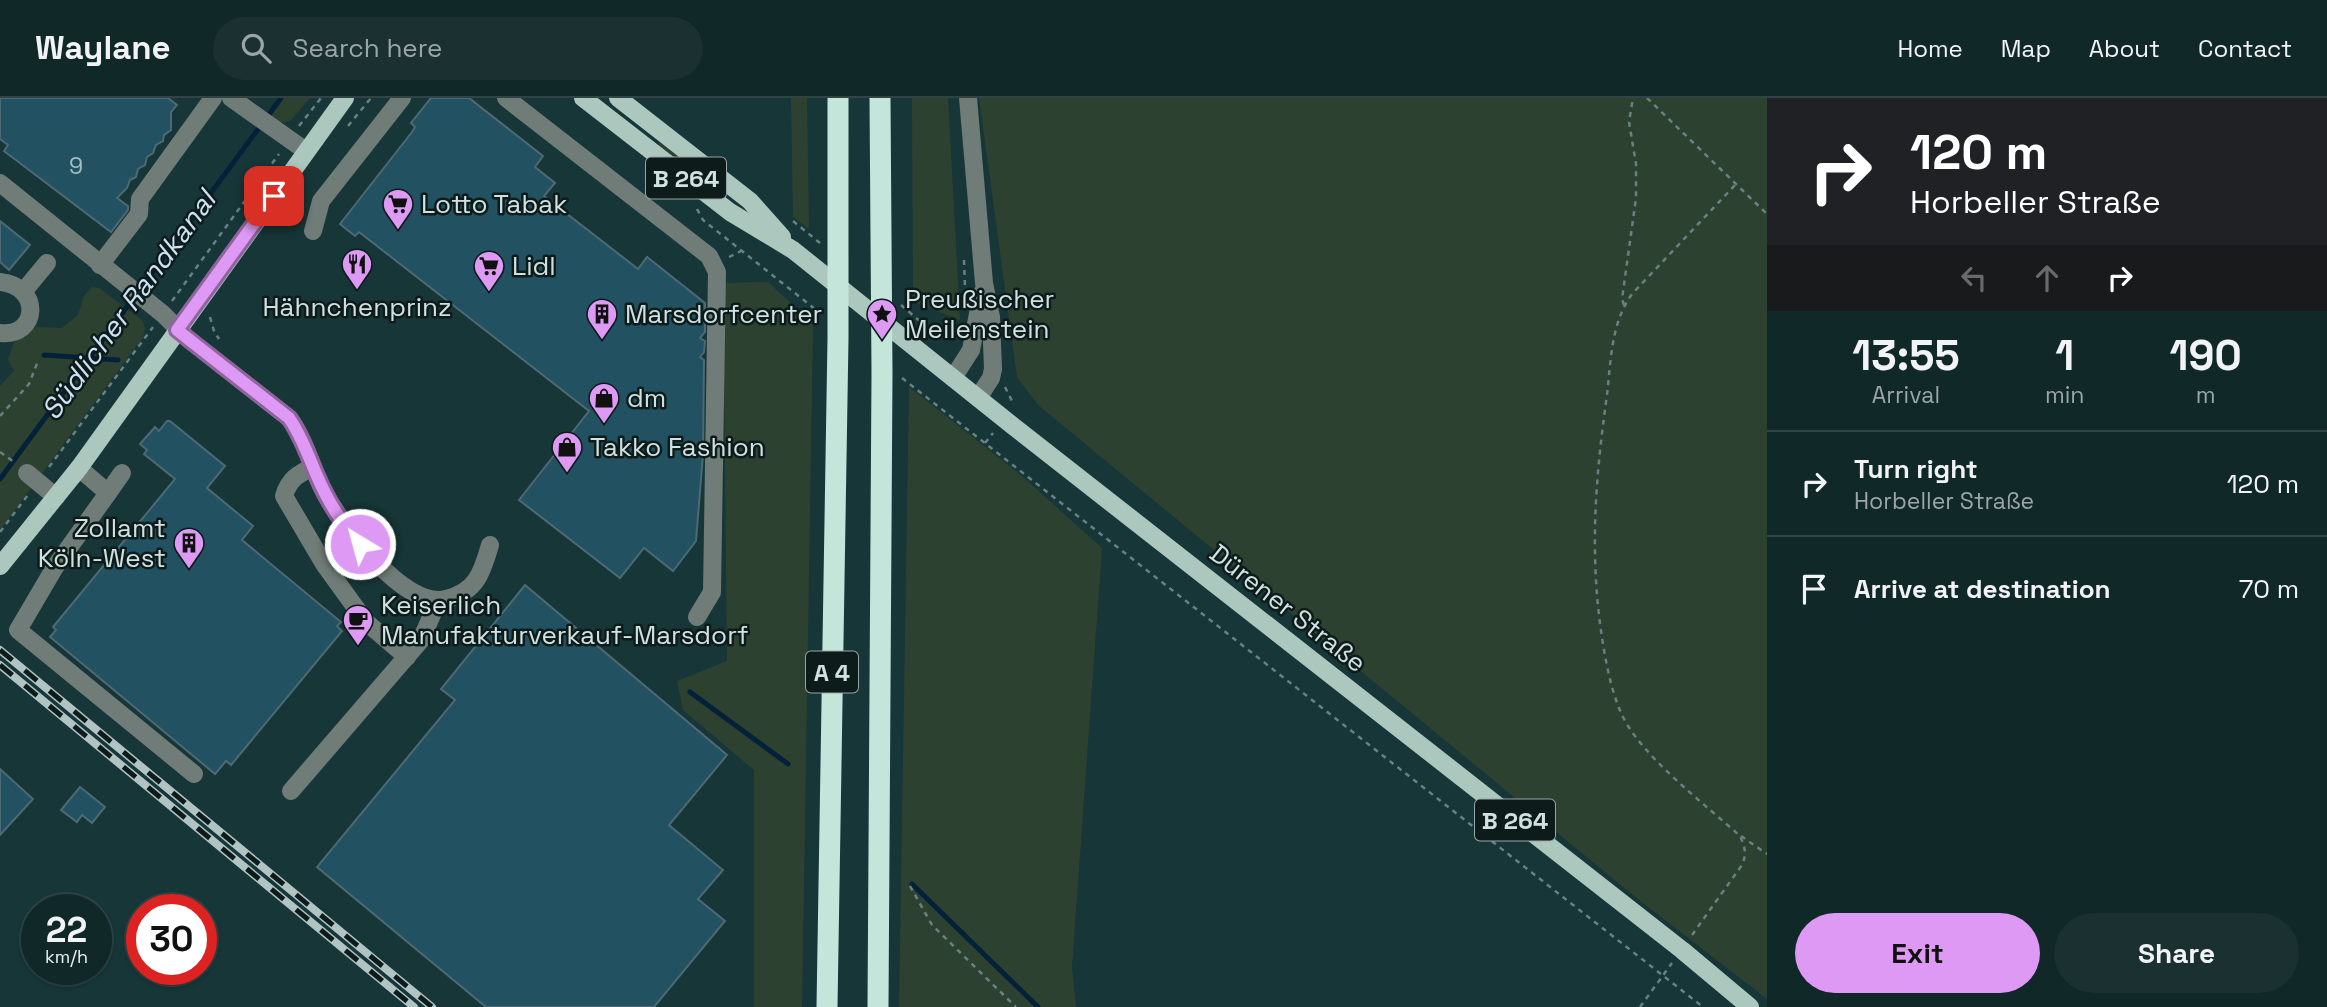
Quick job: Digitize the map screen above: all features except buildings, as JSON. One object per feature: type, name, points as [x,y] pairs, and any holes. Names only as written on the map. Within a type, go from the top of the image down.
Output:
[{"type":"highway","name":"A 4","points":[[827,1007],[838,338],[829,246],[838,98]]},
{"type":"highway","name":"A 4","points":[[878,1007],[891,374],[881,282],[880,98]]},
{"type":"main road","points":[[0,566],[79,468],[345,98]]},
{"type":"main road","name":"Dürener Straße","points":[[583,98],[730,212],[793,250],[1751,1007]]},
{"type":"main road","name":"Dürener Straße","points":[[618,98],[750,201],[793,250]]},
{"type":"street","points":[[100,265],[139,214],[140,200],[213,98]]},
{"type":"street","points":[[231,98],[306,151]]},
{"type":"street","points":[[313,231],[321,201],[401,98]]},
{"type":"street","points":[[506,98],[709,256],[717,272],[712,592],[697,617]]},
{"type":"street","points":[[968,98],[984,283],[991,317],[993,369],[992,378],[978,398]]},
{"type":"street","points":[[0,183],[146,301],[177,330],[289,418],[298,430],[323,490],[348,530],[386,573],[414,592],[438,601],[459,596],[473,585],[483,571],[490,545]]},
{"type":"street","points":[[23,292],[47,263]]},
{"type":"street","points":[[0,282],[13,283],[31,303],[30,316],[21,327],[10,333],[0,332]]},
{"type":"street","points":[[953,378],[971,350],[984,283]]},
{"type":"street","points":[[313,467],[288,482],[284,496],[324,564],[366,622],[407,657]]},
{"type":"street","points":[[79,468],[108,493]]},
{"type":"street","points":[[27,473],[55,497]]},
{"type":"street","points":[[122,473],[55,567],[18,630],[194,774]]},
{"type":"street","points":[[291,791],[421,640],[438,601]]},
{"type":"path","points":[[1624,305],[1622,299],[1636,198],[1636,164],[1629,122],[1633,98]]},
{"type":"path","points":[[1647,98],[1767,214]]},
{"type":"path","points":[[1736,184],[1624,305],[1615,332],[1599,456],[1593,541],[1596,598],[1609,676],[1622,716],[1633,735],[1654,758],[1740,836],[1767,854]]},
{"type":"path","points":[[809,235],[829,246]]},
{"type":"path","points":[[803,300],[824,317]]},
{"type":"path","points":[[895,301],[939,334],[947,339],[956,338],[971,350]]},
{"type":"path","points":[[0,415],[29,384],[38,361]]},
{"type":"path","points":[[985,443],[1015,405],[1006,391],[1003,373],[993,369]]},
{"type":"path","points":[[891,374],[985,443],[1703,1007]]},
{"type":"path","points":[[1640,1007],[1742,865],[1746,856],[1740,836]]},
{"type":"path","points":[[910,886],[932,925],[1016,1007]]},
{"type":"green space","points":[[284,98],[310,98],[290,121],[280,123],[271,116]]},
{"type":"green space","points":[[791,98],[807,98],[809,229],[793,217]]},
{"type":"green space","points":[[912,98],[948,98],[960,320],[913,302]]},
{"type":"green space","points":[[979,98],[1767,98],[1767,999],[1634,896],[1038,405],[1017,377]]},
{"type":"green space","points":[[660,143],[693,165],[716,186],[712,189],[658,147]]},
{"type":"green space","points":[[768,282],[813,323],[802,1007],[754,1007],[754,770],[683,710],[677,681],[727,661],[723,283]]},
{"type":"green space","points":[[92,287],[99,288],[143,321],[143,337],[0,530],[0,386],[14,371],[8,360],[16,336],[36,327],[62,328],[78,315],[84,296]]},
{"type":"green space","points":[[909,387],[1022,476],[1102,548],[1072,966],[1076,1007],[899,1007]]},
{"type":"waterway","name":"Südlicher Randkanal","points":[[0,479],[281,98]]},
{"type":"waterway","points":[[44,355],[118,360]]},
{"type":"waterway","points":[[690,692],[788,764]]},
{"type":"waterway","points":[[912,884],[1038,1007]]},
{"type":"railway","points":[[0,650],[432,1007]]},
{"type":"railway","points":[[0,665],[414,1007]]},
{"type":"place","name":"Lotto Tabak","points":[[398,231]]},
{"type":"place","name":"Hähnchenprinz","points":[[357,291]]},
{"type":"place","name":"Lidl","points":[[489,293]]},
{"type":"place","name":"Marsdorfcenter","points":[[602,341]]},
{"type":"place","name":"Preußischer Meilenstein","points":[[882,341]]},
{"type":"place","name":"dm","points":[[604,425]]},
{"type":"place","name":"Takko Fashion","points":[[567,474]]},
{"type":"place","name":"Zollamt Köln-West","points":[[189,570]]},
{"type":"place","name":"Keiserlich Manufakturverkauf-Marsdorf","points":[[358,647]]},
{"type":"route","points":[[274,196],[177,330],[289,418],[298,430],[323,490],[360,544]]}]
